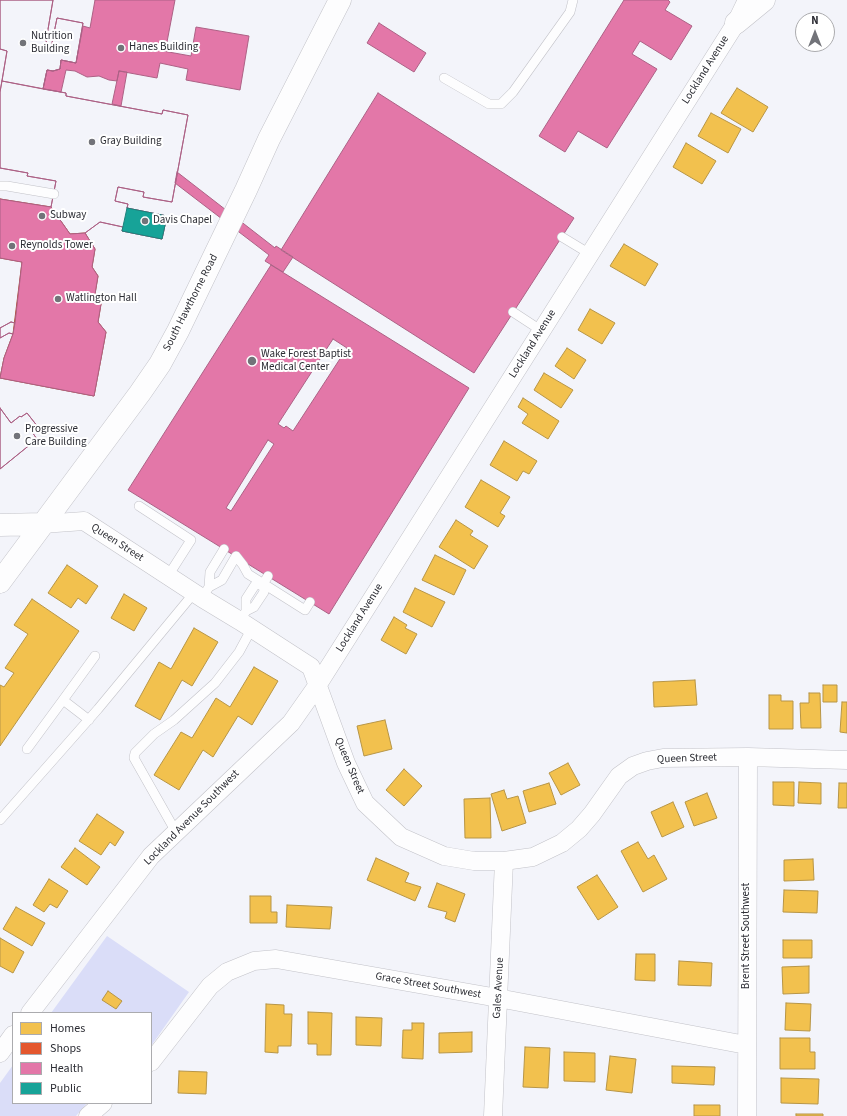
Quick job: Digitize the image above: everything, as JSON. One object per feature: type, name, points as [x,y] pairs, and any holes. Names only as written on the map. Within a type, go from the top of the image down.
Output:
[{"type":"main road","name":"South Hawthorne Road","points":[[0,582],[160,364],[178,331],[269,139],[340,0]]},
{"type":"main road","points":[[736,23],[764,0]]},
{"type":"main road","name":"Queen Street","points":[[0,525],[42,524]]},
{"type":"street","name":"Lockland Avenue","points":[[317,686],[736,23],[746,0]]},
{"type":"street","name":"Queen Street","points":[[42,524],[84,521],[168,576],[202,592],[246,620],[311,666],[346,763],[365,803],[401,837],[444,856],[474,861],[504,861],[533,857],[562,843],[579,829],[592,814],[619,776],[633,766],[647,761],[663,758],[748,757],[847,760]]},
{"type":"street","name":"Lockland Avenue Southwest","points":[[31,1012],[151,856],[291,723],[317,686]]},
{"type":"street","name":"Brent Street Southwest","points":[[747,1116],[748,757]]},
{"type":"street","name":"Gales Avenue","points":[[493,1116],[504,861]]},
{"type":"street","name":"Grace Street Southwest","points":[[152,1061],[210,986],[227,972],[254,961],[276,959],[498,998],[746,1045]]},
{"type":"street","points":[[0,1053],[12,1036]]},
{"type":"street","points":[[88,1116],[102,1104]]},
{"type":"lane","points":[[444,78],[489,104],[501,104],[513,92],[570,12],[573,0]]},
{"type":"lane","points":[[0,186],[54,194]]},
{"type":"lane","points":[[562,237],[590,254]]},
{"type":"lane","points":[[513,312],[542,331]]},
{"type":"lane","points":[[139,506],[187,538]]},
{"type":"lane","points":[[168,576],[187,538],[188,527]]},
{"type":"lane","points":[[202,592],[210,572],[224,549]]},
{"type":"lane","points":[[0,820],[202,592],[222,580],[236,556],[248,574],[266,580],[305,610],[310,602]]},
{"type":"lane","points":[[176,832],[134,758],[135,753],[154,734],[174,720],[215,683],[239,652],[246,620],[264,592],[266,580]]},
{"type":"lane","points":[[27,749],[95,656]]},
{"type":"lane","points":[[63,700],[89,720]]},
{"type":"shaded area","points":[[107,936],[189,992],[152,1045],[152,1012],[52,1012]]},
{"type":"shaded area","points":[[12,1066],[12,1104],[86,1104],[76,1116],[0,1116],[0,1083]]},
{"type":"building: Homes","points":[[737,88],[768,107],[753,132],[721,113]]},
{"type":"building: Homes","points":[[711,113],[741,129],[728,153],[698,136]]},
{"type":"building: Homes","points":[[686,143],[716,161],[702,184],[673,167]]},
{"type":"building: Homes","points":[[624,244],[658,264],[645,286],[610,266]]},
{"type":"building: Homes","points":[[590,309],[615,323],[602,344],[578,330]]},
{"type":"building: Homes","points":[[567,348],[586,360],[574,379],[555,366]]},
{"type":"building: Homes","points":[[544,373],[573,390],[561,408],[534,390]]},
{"type":"building: Homes","points":[[523,398],[559,421],[548,439],[522,423],[528,414],[518,407]]},
{"type":"building: Homes","points":[[504,441],[537,461],[529,474],[523,471],[517,481],[490,465]]},
{"type":"building: Homes","points":[[481,480],[510,497],[500,513],[505,516],[498,527],[465,507]]},
{"type":"building: Homes","points":[[456,520],[473,531],[470,535],[488,546],[474,569],[439,547]]},
{"type":"building: Homes","points":[[435,555],[466,570],[454,595],[422,580]]},
{"type":"building: Homes","points":[[67,565],[98,586],[86,604],[78,598],[71,608],[48,593]]},
{"type":"building: Homes","points":[[415,588],[445,602],[432,627],[403,612]]},
{"type":"building: Homes","points":[[124,594],[147,608],[134,631],[111,618]]},
{"type":"building: Homes","points":[[32,599],[79,631],[0,746],[0,685],[4,687],[14,673],[5,668],[28,634],[14,625]]},
{"type":"building: Homes","points":[[394,617],[407,625],[405,628],[417,634],[406,654],[381,640]]},
{"type":"building: Homes","points":[[194,628],[218,642],[192,686],[182,680],[160,720],[135,706],[159,662],[171,669]]},
{"type":"building: Homes","points":[[254,667],[278,681],[252,725],[238,716],[213,757],[203,750],[179,790],[154,775],[181,732],[192,738],[216,698],[230,707]]},
{"type":"building: Homes","points":[[695,680],[697,705],[654,707],[653,682]]},
{"type":"building: Homes","points":[[823,685],[837,685],[837,702],[823,702]]},
{"type":"building: Homes","points":[[809,693],[820,693],[821,728],[801,728],[800,703],[809,703]]},
{"type":"building: Homes","points":[[769,695],[781,695],[781,701],[793,701],[793,729],[769,729]]},
{"type":"building: Homes","points":[[842,702],[847,702],[847,733],[840,732]]},
{"type":"building: Homes","points":[[385,720],[392,749],[364,756],[357,726]]},
{"type":"building: Homes","points":[[568,763],[580,785],[561,795],[549,773]]},
{"type":"building: Homes","points":[[404,769],[422,786],[404,806],[386,790]]},
{"type":"building: Homes","points":[[773,782],[794,782],[794,806],[773,805]]},
{"type":"building: Homes","points":[[799,782],[821,783],[821,804],[798,803]]},
{"type":"building: Homes","points":[[549,783],[556,804],[529,812],[523,791]]},
{"type":"building: Homes","points":[[839,783],[847,783],[847,808],[838,808]]},
{"type":"building: Homes","points":[[504,790],[507,799],[518,796],[526,823],[502,831],[491,794]]},
{"type":"building: Homes","points":[[707,793],[717,818],[694,826],[685,802]]},
{"type":"building: Homes","points":[[490,798],[491,838],[465,838],[464,799]]},
{"type":"building: Homes","points":[[673,802],[684,827],[662,837],[651,812]]},
{"type":"building: Homes","points":[[97,814],[124,832],[115,846],[110,842],[101,855],[79,841]]},
{"type":"building: Homes","points":[[638,842],[648,859],[654,855],[667,879],[643,892],[621,851]]},
{"type":"building: Homes","points":[[75,848],[100,867],[87,885],[61,867]]},
{"type":"building: Homes","points":[[376,858],[409,873],[405,882],[421,887],[415,901],[367,880]]},
{"type":"building: Homes","points":[[813,859],[814,880],[784,881],[784,860]]},
{"type":"building: Homes","points":[[597,875],[618,907],[598,920],[577,887]]},
{"type":"building: Homes","points":[[49,879],[68,891],[57,908],[50,904],[44,912],[33,905]]},
{"type":"building: Homes","points":[[437,883],[465,894],[455,922],[445,918],[447,912],[428,907]]},
{"type":"building: Homes","points":[[784,890],[818,891],[817,913],[783,912]]},
{"type":"building: Homes","points":[[250,896],[271,896],[271,912],[277,912],[277,923],[250,923]]},
{"type":"building: Homes","points":[[287,905],[332,907],[330,929],[286,927]]},
{"type":"building: Homes","points":[[16,907],[45,923],[32,946],[3,929]]},
{"type":"building: Homes","points":[[0,938],[24,952],[13,973],[0,966]]},
{"type":"building: Homes","points":[[783,940],[812,940],[812,958],[783,958]]},
{"type":"building: Homes","points":[[636,954],[655,954],[655,981],[635,980]]},
{"type":"building: Homes","points":[[679,961],[712,963],[711,986],[678,985]]},
{"type":"building: Homes","points":[[809,966],[809,993],[783,994],[782,967]]},
{"type":"building: Homes","points":[[108,991],[122,1001],[116,1009],[102,1000]]},
{"type":"building: Homes","points":[[786,1003],[811,1004],[810,1031],[785,1030]]},
{"type":"building: Homes","points":[[266,1004],[284,1005],[284,1014],[292,1014],[291,1046],[278,1046],[278,1053],[265,1052]]},
{"type":"building: Homes","points":[[308,1012],[332,1013],[331,1055],[317,1055],[317,1044],[308,1044]]},
{"type":"building: Homes","points":[[356,1017],[382,1018],[381,1046],[356,1045]]},
{"type":"building: Homes","points":[[412,1023],[424,1023],[423,1059],[402,1058],[403,1030],[412,1030]]},
{"type":"building: Homes","points":[[472,1032],[472,1052],[439,1053],[439,1033]]},
{"type":"building: Homes","points":[[780,1038],[810,1038],[810,1052],[815,1052],[815,1069],[780,1069]]},
{"type":"building: Homes","points":[[525,1047],[550,1048],[548,1088],[523,1087]]},
{"type":"building: Homes","points":[[564,1052],[595,1053],[595,1082],[564,1081]]},
{"type":"building: Homes","points":[[610,1056],[636,1059],[632,1093],[606,1090]]},
{"type":"building: Homes","points":[[672,1066],[715,1067],[714,1085],[672,1083]]},
{"type":"building: Homes","points":[[179,1071],[207,1072],[206,1094],[178,1093]]},
{"type":"building: Homes","points":[[781,1078],[819,1079],[818,1104],[781,1103]]},
{"type":"building: Homes","points":[[694,1105],[720,1105],[720,1116],[694,1116]]},
{"type":"building: Homes","points":[[796,1114],[823,1114],[823,1116],[796,1116]]},
{"type":"building: Shops","name":"Watlington Hall","points":[[0,199],[51,207],[70,234],[85,233],[95,249],[92,267],[98,276],[95,294],[101,304],[98,322],[106,332],[94,396],[0,378],[4,358],[13,334],[27,235],[0,230]]},
{"type":"building: Shops","name":"Reynolds Tower","points":[[0,230],[27,235],[22,262],[0,258]]},
{"type":"building: Health","points":[[0,0],[53,0],[46,41],[51,48],[57,18],[83,23],[76,63],[61,60],[60,69],[53,71],[47,70],[43,89],[66,93],[66,96],[162,114],[163,110],[188,115],[172,202],[143,197],[144,192],[118,187],[115,201],[128,204],[127,208],[167,216],[162,239],[122,231],[123,227],[100,222],[85,233],[95,249],[92,267],[98,276],[95,294],[101,304],[98,322],[106,332],[94,396],[0,378],[4,358],[13,334],[9,333],[0,338],[0,328],[11,322],[15,323],[22,262],[0,258],[0,199],[51,207],[56,181],[27,176],[28,173],[0,168],[0,92],[7,51],[0,49]]},
{"type":"building: Health","name":"Nutrition Building","points":[[0,0],[53,0],[46,41],[51,48],[57,18],[83,23],[76,63],[61,60],[60,69],[53,71],[47,70],[43,89],[2,81],[7,51],[0,49]]},
{"type":"building: Health","name":"Hanes Building","points":[[95,0],[175,0],[167,42],[164,44],[163,51],[191,56],[196,27],[249,36],[240,90],[186,80],[188,69],[160,63],[157,78],[119,71],[117,81],[99,76],[87,77],[75,71],[66,70],[61,92],[43,89],[47,70],[53,71],[60,69],[61,60],[76,63],[83,26],[90,28]]},
{"type":"building: Health","points":[[624,0],[668,0],[670,2],[665,10],[692,26],[671,60],[640,41],[632,54],[657,69],[607,148],[578,131],[565,152],[539,136]]},
{"type":"building: Health","points":[[379,23],[426,53],[414,72],[367,43]]},
{"type":"building: Health","points":[[119,71],[127,72],[121,106],[112,104]]},
{"type":"building: Health","name":"Gray Building","points":[[2,81],[66,93],[66,96],[162,114],[163,110],[188,115],[172,202],[143,197],[144,192],[118,187],[115,201],[128,204],[127,208],[167,216],[162,239],[122,231],[123,227],[100,222],[85,233],[70,234],[51,207],[56,181],[27,176],[28,173],[0,168],[0,92]]},
{"type":"building: Health","points":[[378,93],[574,218],[474,373],[281,250]]},
{"type":"building: Health","points":[[177,172],[275,248],[276,246],[293,257],[283,272],[265,261],[269,255],[175,183]]},
{"type":"building: Health","points":[[271,265],[469,388],[329,614],[128,490]],"holes":[[[333,339],[347,348],[293,431],[286,426],[284,428],[278,424]],[[268,440],[274,444],[231,511],[226,508]]]},
{"type":"building: Health","points":[[11,322],[15,323],[13,334],[9,333],[0,338],[0,328]]},
{"type":"building: Health","name":"Progressive Care Building","points":[[0,408],[11,423],[27,413],[38,427],[32,432],[37,439],[0,469]]},
{"type":"building: Health","name":"Progressive Care Building","points":[[0,408],[11,423],[27,413],[38,427],[32,432],[37,439],[0,469]]},
{"type":"building: Public","name":"Davis Chapel","points":[[127,208],[167,216],[162,239],[122,231]]},
{"type":"place","name":"Nutrition Building","points":[[23,43]]},
{"type":"place","name":"Hanes Building","points":[[121,48]]},
{"type":"place","name":"Gray Building","points":[[92,142]]},
{"type":"place","name":"Subway","points":[[42,216]]},
{"type":"place","name":"Davis Chapel","points":[[145,221]]},
{"type":"place","name":"Reynolds Tower","points":[[12,246]]},
{"type":"place","name":"Watlington Hall","points":[[58,299]]},
{"type":"place","name":"Wake Forest Baptist Medical Center","points":[[252,361]]},
{"type":"place","name":"Progressive Care Building","points":[[17,436]]}]
